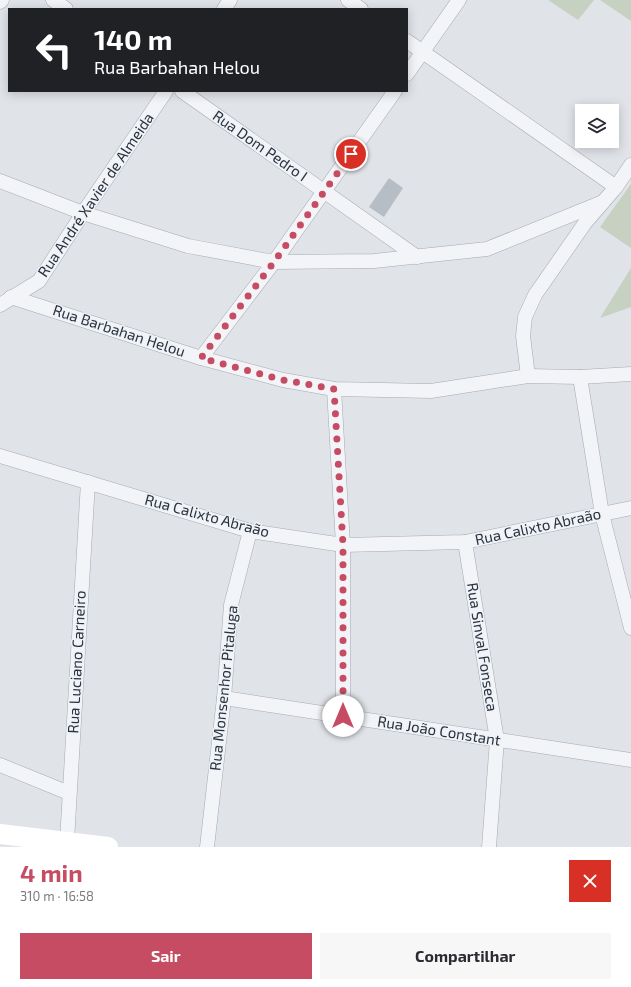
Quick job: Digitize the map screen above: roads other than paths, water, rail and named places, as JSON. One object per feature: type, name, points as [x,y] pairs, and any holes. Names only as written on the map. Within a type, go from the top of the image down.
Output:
[{"type":"main road","points":[[0,834],[108,847]]},
{"type":"street","points":[[53,0],[65,8]]},
{"type":"street","points":[[348,0],[360,8]]},
{"type":"street","points":[[408,73],[459,0]]},
{"type":"street","points":[[408,42],[616,186]]},
{"type":"street","name":"Rua André Xavier de Almeida","points":[[6,301],[39,281],[83,213],[165,92]]},
{"type":"street","name":"Rua Dom Pedro I","points":[[183,92],[417,257]]},
{"type":"street","points":[[201,358],[274,262],[394,92]]},
{"type":"street","points":[[528,376],[523,336],[525,317],[535,295],[585,223],[631,166]]},
{"type":"street","points":[[0,181],[83,213],[188,246],[274,262],[374,261],[487,249],[603,202]]},
{"type":"street","name":"Rua Barbahan Helou","points":[[6,301],[201,358],[283,380],[334,389],[430,391],[528,376],[580,377],[631,374]]},
{"type":"street","points":[[580,377],[602,514],[631,628]]},
{"type":"street","points":[[334,389],[343,545],[343,716]]},
{"type":"street","name":"Rua Calixto Abraão","points":[[0,456],[250,531],[343,545],[465,542],[631,508]]},
{"type":"street","name":"Rua Luciano Carneiro","points":[[67,841],[88,482]]},
{"type":"street","name":"Rua Monsenhor Pitaluga","points":[[207,847],[224,698],[231,605],[250,531]]},
{"type":"street","name":"Rua Sinval Fonseca","points":[[465,542],[497,740],[489,847]]},
{"type":"street","name":"Rua João Constant","points":[[224,698],[631,760]]},
{"type":"street","points":[[0,765],[69,793]]}]
